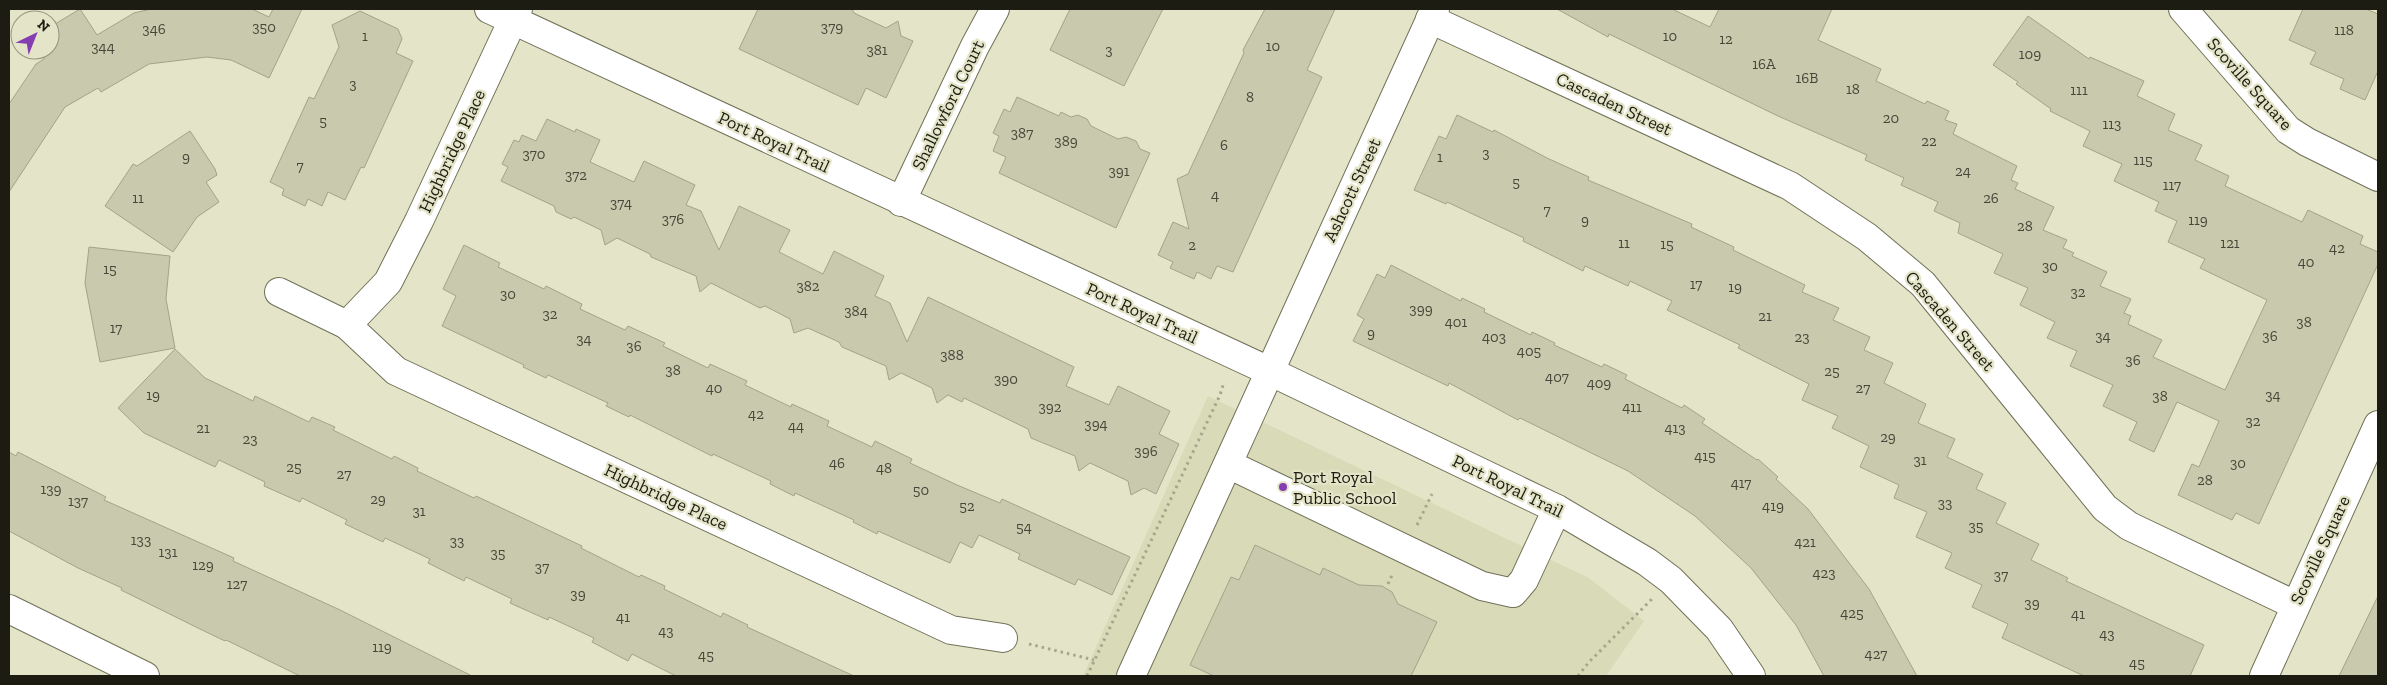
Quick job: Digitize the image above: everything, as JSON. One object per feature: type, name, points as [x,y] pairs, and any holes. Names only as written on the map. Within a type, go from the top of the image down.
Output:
[{"type":"street","name":"Shallowford Court","points":[[902,202],[975,46],[995,9]]},
{"type":"street","name":"Scoville Square","points":[[2183,9],[2288,130],[2307,142],[2378,177]]},
{"type":"street","name":"Port Royal Trail","points":[[507,13],[902,202],[1269,371],[1557,508],[1639,556],[1671,580],[1719,629],[1752,676]]},
{"type":"street","name":"Highbridge Place","points":[[347,325],[388,282],[419,221],[507,13]]},
{"type":"street","name":"Ashcott Street","points":[[1131,676],[1433,14]]},
{"type":"street","name":"Cascaden Street","points":[[1433,14],[1790,186],[1824,206],[1867,236],[1923,284],[2105,508],[2129,526],[2295,605]]},
{"type":"street","name":"Highbridge Place","points":[[279,292],[347,325],[396,372],[951,630],[1002,638]]},
{"type":"street","name":"Scoville Square","points":[[2264,676],[2378,425]]},
{"type":"street","points":[[1228,464],[1482,586],[1512,593],[1524,580],[1557,508]]},
{"type":"street","points":[[9,609],[145,676]]},
{"type":"path","points":[[1087,676],[1215,404],[1224,379]]},
{"type":"path","points":[[1578,676],[1589,662],[1671,580]]},
{"type":"path","points":[[1002,638],[1094,660]]},
{"type":"shaded area","name":"Port Royal Public School","points":[[1208,396],[1589,578],[1644,621],[1606,676],[1083,676]]},
{"type":"building","points":[[80,9],[97,35],[134,13],[151,9],[252,9],[269,17],[273,9],[302,9],[269,78],[231,60],[207,57],[149,64],[101,92],[98,88],[65,107],[9,192],[9,104],[36,64],[42,60],[60,60],[60,21]]},
{"type":"building","points":[[758,9],[852,9],[854,13],[886,28],[898,21],[901,36],[913,41],[886,98],[866,88],[858,105],[739,49]]},
{"type":"building","points":[[1070,9],[1163,9],[1124,86],[1050,50]]},
{"type":"building","points":[[1265,9],[1335,9],[1307,70],[1322,77],[1233,272],[1217,266],[1211,279],[1197,272],[1194,279],[1170,268],[1173,262],[1158,255],[1173,222],[1189,229],[1177,179],[1188,174],[1244,53],[1243,50]]},
{"type":"building","points":[[1557,9],[1672,9],[1710,27],[1719,9],[1832,9],[1818,40],[1881,69],[1876,81],[1925,104],[1927,101],[1949,111],[1945,120],[1957,124],[1953,134],[2017,166],[2011,180],[2018,183],[2015,189],[2054,207],[2043,230],[2067,240],[2063,248],[2074,253],[2072,256],[2107,272],[2100,286],[2131,299],[2124,313],[2131,316],[2128,324],[2162,340],[2153,357],[2225,390],[2267,300],[2200,268],[2205,259],[2168,242],[2177,221],[2155,211],[2159,202],[2114,181],[2122,164],[2083,146],[2090,131],[2050,111],[2051,109],[2016,84],[2018,82],[1993,65],[2028,16],[2089,59],[2090,57],[2144,81],[2137,96],[2175,114],[2168,130],[2202,145],[2195,160],[2229,176],[2225,186],[2302,222],[2308,210],[2363,236],[2360,244],[2378,252],[2378,264],[2259,524],[2236,513],[2232,520],[2178,495],[2192,464],[2199,467],[2219,421],[2177,402],[2154,452],[2129,440],[2137,422],[2103,406],[2113,385],[2070,366],[2077,351],[2047,338],[2055,322],[2020,305],[2028,288],[1994,273],[2003,254],[1958,233],[1960,223],[1934,211],[1938,202],[1901,185],[1904,178],[1865,160],[1867,155],[1778,116],[1609,34],[1608,37]]},
{"type":"building","points":[[2303,9],[2366,9],[2378,14],[2378,71],[2365,100],[2340,89],[2344,79],[2310,64],[2316,52],[2289,40]]},
{"type":"building","points":[[360,11],[398,29],[402,39],[396,53],[413,61],[364,168],[361,167],[345,200],[328,192],[322,206],[308,199],[305,206],[282,195],[284,189],[270,182],[309,97],[314,99],[339,47],[332,25]]},
{"type":"building","points":[[1017,97],[1059,116],[1061,112],[1071,117],[1078,115],[1087,119],[1091,126],[1118,139],[1126,137],[1136,141],[1140,149],[1150,153],[1116,228],[999,173],[1006,157],[993,151],[999,136],[993,133],[1004,109],[1010,112]]},
{"type":"building","points":[[1457,115],[1493,132],[1494,130],[1547,158],[1589,177],[1588,180],[1692,224],[1691,227],[1734,247],[1733,250],[1805,285],[1802,292],[1839,308],[1833,320],[1870,337],[1864,350],[1893,363],[1884,383],[1926,404],[1918,423],[1955,439],[1947,457],[1983,474],[1976,489],[2006,503],[1996,523],[2039,544],[2031,560],[2068,578],[2066,581],[2204,645],[2190,676],[2084,676],[2002,638],[2008,624],[1972,607],[1982,585],[1945,568],[1952,553],[1916,537],[1927,512],[1894,498],[1899,485],[1860,467],[1869,446],[1832,428],[1838,416],[1802,400],[1809,384],[1738,348],[1740,345],[1667,310],[1672,301],[1630,281],[1628,286],[1585,266],[1583,271],[1523,241],[1524,238],[1447,202],[1446,204],[1414,190],[1439,136],[1446,139]]},
{"type":"building","points":[[547,119],[575,132],[576,129],[600,140],[590,162],[634,182],[644,161],[695,185],[686,205],[701,211],[719,250],[739,206],[790,230],[779,252],[823,274],[834,251],[884,276],[875,296],[890,303],[907,342],[928,297],[1074,367],[1066,386],[1109,405],[1118,386],[1170,411],[1159,434],[1179,444],[1156,494],[1144,488],[1131,495],[1128,481],[1090,463],[1079,471],[1075,456],[1031,438],[1028,429],[964,398],[962,402],[948,395],[937,403],[932,388],[901,373],[889,380],[886,366],[842,347],[839,342],[808,328],[794,333],[790,319],[765,306],[760,308],[711,283],[700,292],[696,276],[651,257],[650,254],[617,238],[605,245],[601,230],[574,217],[571,219],[556,212],[554,206],[501,181],[508,167],[502,164],[514,140],[519,142],[522,135],[536,141]]},
{"type":"building","points":[[190,131],[215,169],[217,175],[206,182],[219,202],[197,217],[173,252],[105,206],[133,164],[137,166]]},
{"type":"building","points":[[464,245],[500,263],[498,267],[544,289],[546,286],[582,304],[580,309],[625,330],[628,326],[665,343],[663,346],[708,368],[710,364],[747,381],[745,385],[791,407],[792,404],[829,421],[827,426],[872,447],[875,441],[912,459],[910,463],[957,485],[1000,503],[1002,499],[1130,557],[1112,595],[1078,579],[1075,585],[1018,559],[1020,554],[979,535],[972,548],[960,542],[950,563],[878,531],[877,534],[853,522],[854,520],[795,493],[794,496],[770,484],[771,481],[713,454],[712,456],[630,415],[629,417],[606,406],[608,403],[548,375],[546,378],[523,367],[524,365],[442,326],[456,296],[443,289]]},
{"type":"building","points":[[89,247],[170,256],[166,299],[175,348],[100,362],[85,283]]},
{"type":"building","points":[[1391,265],[1461,301],[1462,298],[1485,309],[1484,312],[1531,335],[1532,332],[1555,343],[1554,345],[1602,367],[1604,364],[1627,375],[1625,379],[1682,408],[1684,405],[1705,419],[1702,423],[1758,459],[1808,509],[1869,589],[1917,676],[1824,676],[1796,625],[1751,568],[1695,516],[1628,471],[1520,418],[1518,420],[1449,383],[1448,386],[1353,341],[1364,319],[1357,315],[1377,274],[1385,278]]},
{"type":"building","points":[[175,349],[205,378],[253,401],[255,396],[309,422],[312,417],[335,427],[333,430],[392,459],[394,456],[418,468],[417,471],[474,498],[476,496],[582,546],[581,548],[639,577],[641,575],[665,586],[664,589],[721,617],[723,613],[748,625],[747,627],[854,676],[676,676],[632,654],[628,661],[592,642],[594,638],[549,617],[548,620],[510,603],[512,599],[466,577],[464,581],[428,563],[430,559],[385,538],[383,542],[345,524],[347,520],[302,498],[300,502],[264,486],[265,482],[219,460],[215,467],[144,433],[118,408]]},
{"type":"building","points":[[9,452],[16,456],[18,452],[106,497],[104,500],[234,558],[233,561],[338,609],[472,676],[300,676],[202,630],[9,531]]},
{"type":"building","points":[[1255,545],[1320,575],[1323,568],[1359,585],[1382,586],[1392,592],[1398,604],[1437,622],[1411,676],[1214,676],[1190,665],[1231,577],[1239,580]]},
{"type":"building","points":[[2378,596],[2378,676],[2339,676]]},
{"type":"place","name":"Port Royal Public School","points":[[1283,487]]}]
